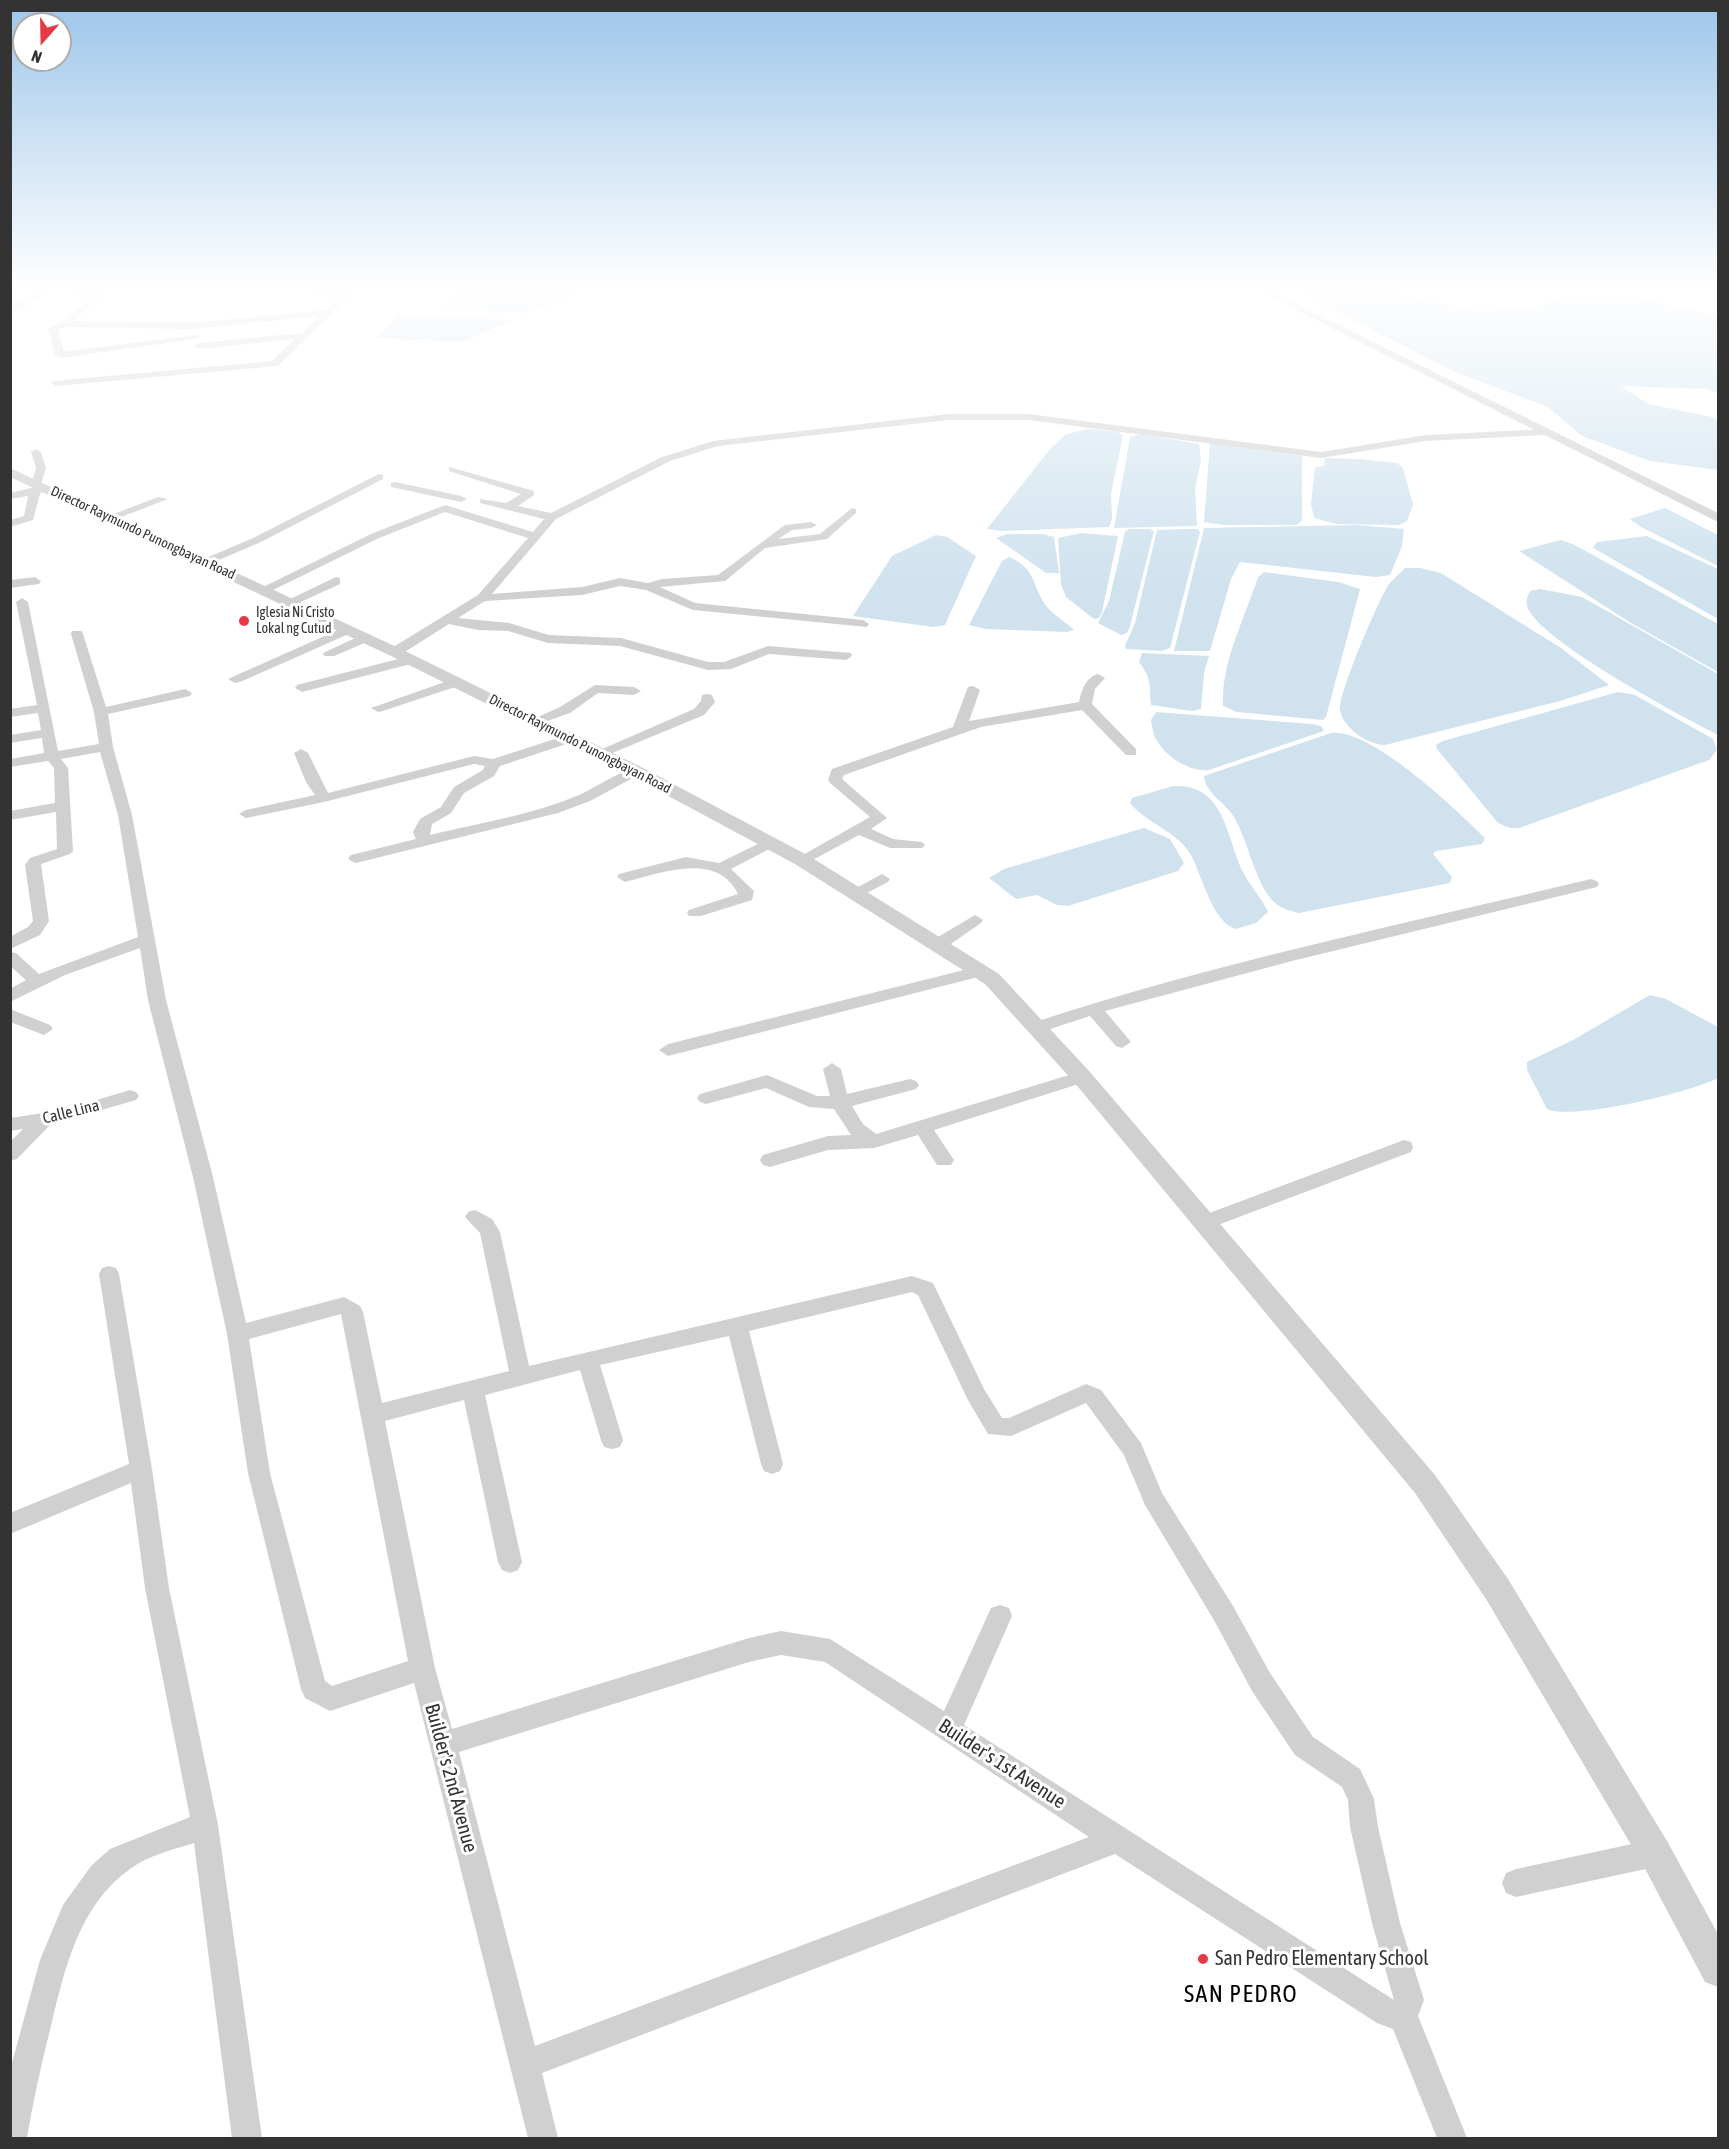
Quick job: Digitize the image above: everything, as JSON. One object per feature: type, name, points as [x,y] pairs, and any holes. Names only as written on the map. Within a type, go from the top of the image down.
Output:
[{"type":"street","points":[[1455,386],[1719,518]]},
{"type":"street","points":[[302,688],[403,656],[447,621],[482,598],[552,517],[638,472],[691,450],[717,443],[932,418],[1029,417],[1321,455],[1426,438],[1546,432]]},
{"type":"street","points":[[10,524],[29,518],[41,468],[36,452]]},
{"type":"street","points":[[453,469],[530,493],[509,506]]},
{"type":"street","name":"Director Raymundo Punongbayan Road","points":[[10,472],[38,488],[112,517],[403,656],[637,772],[802,860],[992,979],[1038,1027],[1425,1484],[1497,1589],[1655,1853],[1719,1969]]},
{"type":"street","points":[[203,562],[257,540],[379,477]]},
{"type":"street","points":[[263,590],[375,536],[462,500],[395,485]]},
{"type":"street","points":[[10,496],[38,488]]},
{"type":"street","points":[[112,517],[162,499]]},
{"type":"street","points":[[484,501],[552,517]]},
{"type":"street","points":[[445,508],[470,518],[535,536]]},
{"type":"street","points":[[762,545],[823,537],[852,511]]},
{"type":"street","points":[[649,587],[721,578],[789,527],[812,525]]},
{"type":"street","points":[[10,584],[35,581]]},
{"type":"street","points":[[290,602],[336,581]]},
{"type":"street","points":[[482,598],[582,591],[620,582],[649,587],[693,606],[864,624]]},
{"type":"street","points":[[10,944],[39,927],[41,921],[33,865],[35,861],[65,851],[61,768],[52,756],[22,602]]},
{"type":"street","points":[[447,621],[478,626],[509,627],[548,639],[621,642],[708,666],[726,666],[768,650],[846,656]]},
{"type":"street","points":[[235,679],[347,630]]},
{"type":"street","points":[[77,634],[101,712],[106,747],[125,815],[157,1000],[203,1177],[238,1334],[260,1473],[314,1689],[330,1700],[422,1668]]},
{"type":"street","points":[[329,653],[364,638]]},
{"type":"street","points":[[1085,705],[1089,688],[1098,678]]},
{"type":"street","points":[[378,708],[456,682]]},
{"type":"street","points":[[536,721],[565,710],[595,689],[634,691]]},
{"type":"street","points":[[960,728],[973,690]]},
{"type":"street","points":[[101,712],[185,693]]},
{"type":"street","points":[[600,753],[699,712],[708,702],[707,698]]},
{"type":"street","points":[[802,860],[879,820],[879,816],[835,780],[837,772],[960,728],[1037,712],[1085,705]]},
{"type":"street","points":[[1085,705],[1131,752]]},
{"type":"street","points":[[10,713],[44,708]]},
{"type":"street","points":[[10,739],[47,733]]},
{"type":"street","points":[[246,814],[324,798],[474,760],[494,763],[567,739]]},
{"type":"street","points":[[10,763],[106,747]]},
{"type":"street","points":[[301,753],[312,782],[324,798]]},
{"type":"street","points":[[426,843],[421,832],[425,822],[446,810],[459,790],[489,773],[494,763]]},
{"type":"street","points":[[356,858],[426,843],[553,810],[585,798],[637,772]]},
{"type":"street","points":[[10,816],[64,806]]},
{"type":"street","points":[[860,830],[890,843],[917,845]]},
{"type":"street","points":[[721,868],[770,843]]},
{"type":"street","points":[[624,878],[686,862],[721,868],[746,891],[746,897],[695,913]]},
{"type":"street","points":[[855,893],[882,879]]},
{"type":"street","points":[[1038,1027],[1094,1009],[1291,956],[1591,884]]},
{"type":"street","points":[[939,944],[975,920]]},
{"type":"street","points":[[10,997],[36,980],[146,940]]},
{"type":"street","points":[[10,957],[36,980]]},
{"type":"street","points":[[668,1050],[980,971]]},
{"type":"street","points":[[1094,1009],[1122,1042]]},
{"type":"street","points":[[10,1015],[44,1029]]},
{"type":"street","points":[[832,1069],[839,1103],[862,1136],[874,1141]]},
{"type":"street","points":[[706,1098],[767,1081],[815,1102],[839,1103],[910,1085]]},
{"type":"street","points":[[770,1160],[828,1143],[874,1141],[922,1127],[1089,1087]]},
{"type":"street","name":"Calle Lina","points":[[10,1125],[44,1120],[130,1096]]},
{"type":"street","points":[[10,1154],[44,1120]]},
{"type":"street","points":[[922,1127],[944,1160]]},
{"type":"street","points":[[1203,1224],[1404,1147]]},
{"type":"street","points":[[475,1217],[485,1224],[490,1232],[521,1377]]},
{"type":"street","points":[[109,1274],[141,1469],[161,1611],[205,1825],[247,2139]]},
{"type":"street","points":[[372,1415],[587,1359],[814,1310],[912,1284],[926,1289],[976,1394],[996,1427],[1011,1427],[1086,1393],[1094,1396],[1133,1450],[1153,1498],[1202,1583],[1224,1614],[1261,1682],[1304,1746],[1351,1778],[1361,1799],[1364,1827],[1383,1912],[1409,2000],[1403,2016],[1452,2139]]},
{"type":"street","name":"Builder's 2nd Avenue","points":[[238,1334],[344,1305],[353,1312],[422,1668],[444,1744],[543,2139]]},
{"type":"street","points":[[737,1325],[772,1464]]},
{"type":"street","points":[[587,1359],[612,1440]]},
{"type":"street","points":[[473,1390],[481,1438],[510,1562]]},
{"type":"street","points":[[10,1524],[141,1469]]},
{"type":"street","points":[[949,1730],[1000,1616]]},
{"type":"street","name":"Builder's 1st Avenue","points":[[444,1744],[749,1650],[781,1643],[830,1652],[1387,2013],[1403,2016]]},
{"type":"street","points":[[12,2139],[17,2105],[53,1959],[68,1920],[95,1880],[122,1857],[205,1825]]},
{"type":"street","points":[[524,2065],[1117,1840]]},
{"type":"street","points":[[1516,1883],[1655,1853]]},
{"type":"water","points":[[1493,386],[1621,386],[1648,404],[1712,417],[1718,421],[1718,470],[1650,461],[1582,436],[1548,407]]},
{"type":"water","points":[[1629,386],[1718,386],[1718,393],[1707,389]]},
{"type":"water","points":[[1088,429],[1117,431],[1123,436],[1111,493],[1112,519],[1109,527],[1002,531],[987,529],[1050,449],[1066,434]]},
{"type":"water","points":[[1140,434],[1199,444],[1201,460],[1195,489],[1197,526],[1114,528],[1130,437]]},
{"type":"water","points":[[1210,443],[1302,456],[1302,521],[1296,525],[1223,525],[1204,522]]},
{"type":"water","points":[[1325,458],[1397,463],[1403,468],[1413,505],[1407,521],[1399,525],[1336,524],[1314,518],[1311,504],[1315,467],[1324,466]]},
{"type":"water","points":[[1665,508],[1718,535],[1718,566],[1641,527],[1630,519]]},
{"type":"water","points":[[1357,525],[1404,529],[1402,546],[1390,575],[1376,577],[1240,562],[1231,579],[1210,651],[1174,651],[1204,528]]},
{"type":"water","points":[[1129,529],[1154,531],[1130,626],[1127,633],[1121,635],[1098,623],[1109,601],[1125,532]]},
{"type":"water","points":[[1198,529],[1200,532],[1170,648],[1161,651],[1126,649],[1125,646],[1135,623],[1157,530]]},
{"type":"water","points":[[1081,533],[1118,536],[1102,612],[1099,618],[1094,619],[1066,597],[1061,584],[1058,538]]},
{"type":"water","points":[[1007,534],[1044,534],[1054,537],[1059,573],[1046,573],[996,538]]},
{"type":"water","points":[[936,535],[947,537],[976,556],[945,625],[933,627],[853,616],[892,556]]},
{"type":"water","points":[[1647,536],[1718,569],[1718,619],[1593,548],[1597,542]]},
{"type":"water","points":[[1561,540],[1575,545],[1718,624],[1718,672],[1631,623],[1519,551]]},
{"type":"water","points":[[1009,557],[1019,562],[1030,574],[1048,608],[1074,630],[1067,632],[986,629],[969,625],[1002,561]]},
{"type":"water","points":[[1405,568],[1420,568],[1441,573],[1561,648],[1609,685],[1560,701],[1385,745],[1364,739],[1351,729],[1342,717],[1341,701],[1358,650],[1381,599],[1390,583]]},
{"type":"water","points":[[1264,572],[1338,582],[1360,589],[1326,717],[1323,720],[1237,712],[1223,706],[1226,673],[1235,640],[1258,577]]},
{"type":"water","points":[[1540,589],[1582,597],[1718,674],[1718,735],[1612,676],[1555,637],[1536,619],[1527,605],[1530,591]]},
{"type":"water","points":[[1142,653],[1209,656],[1204,673],[1201,709],[1192,711],[1151,705],[1148,679],[1139,662]]},
{"type":"water","points":[[1618,692],[1635,695],[1713,739],[1717,750],[1709,760],[1519,828],[1510,828],[1498,823],[1437,749],[1436,745],[1443,741]]},
{"type":"water","points":[[1156,712],[1312,724],[1321,726],[1324,731],[1209,770],[1201,770],[1179,762],[1160,746],[1154,735],[1151,720]]},
{"type":"water","points":[[1331,733],[1348,735],[1390,756],[1435,791],[1485,838],[1482,844],[1436,851],[1433,854],[1452,877],[1450,883],[1299,913],[1277,905],[1271,899],[1260,881],[1234,817],[1208,788],[1204,776]]},
{"type":"water","points":[[1173,786],[1190,787],[1203,793],[1214,803],[1227,829],[1243,872],[1268,912],[1256,923],[1236,929],[1228,925],[1214,908],[1191,855],[1185,847],[1130,803],[1132,798]]},
{"type":"water","points":[[1144,828],[1170,839],[1184,863],[1178,871],[1068,906],[1057,905],[1037,895],[1016,899],[989,878],[1004,869]]},
{"type":"water","points":[[1650,995],[1666,999],[1718,1027],[1718,1078],[1659,1097],[1606,1108],[1561,1112],[1547,1109],[1527,1070],[1527,1062],[1573,1040]]},
{"type":"place","name":"Iglesia Ni Cristo Lokal ng Cutud","points":[[244,621]]},
{"type":"place","name":"San Pedro Elementary School","points":[[1203,1959]]},
{"type":"district","name":"SAN PEDRO","points":[[1241,1994]]}]
